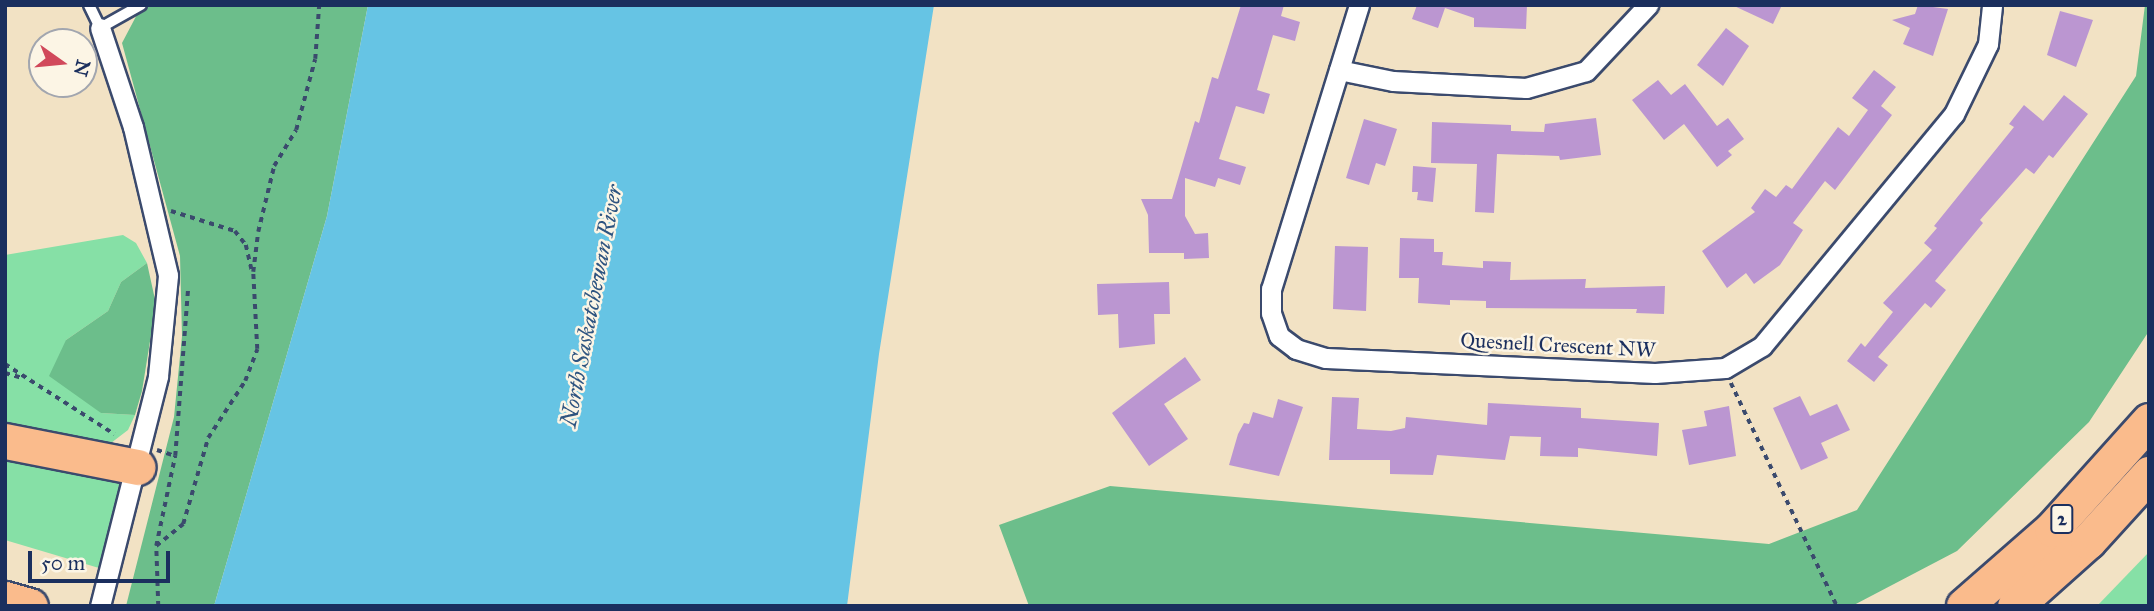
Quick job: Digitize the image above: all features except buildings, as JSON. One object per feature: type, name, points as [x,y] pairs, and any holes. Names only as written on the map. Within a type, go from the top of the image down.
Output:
[{"type":"highway","name":"2","points":[[1964,606],[2052,529],[2149,421]]},
{"type":"highway","points":[[5,441],[140,457]]},
{"type":"highway","name":"2","points":[[2015,606],[2088,541],[2149,474]]},
{"type":"highway","points":[[5,599],[30,606]]},
{"type":"street","name":"Quesnell Crescent NW","points":[[1359,5],[1271,289],[1274,325],[1286,344],[1336,359],[1655,373],[1724,368],[1762,346],[1954,114],[1989,44],[1992,5]]},
{"type":"street","points":[[1339,69],[1393,81],[1526,88],[1586,71],[1648,5]]},
{"type":"street","points":[[100,28],[157,216],[168,275],[166,322],[140,457],[100,606]]},
{"type":"lane","points":[[89,5],[100,28],[138,6]]},
{"type":"path","points":[[253,272],[274,166],[296,130],[315,59],[318,5]]},
{"type":"path","points":[[156,546],[183,524],[208,438],[245,382],[257,349],[253,272],[246,245],[225,224],[174,210],[157,216]]},
{"type":"path","points":[[5,364],[115,436],[140,457],[175,456],[156,546],[158,606]]},
{"type":"path","points":[[1724,368],[1837,606]]},
{"type":"path","points":[[5,373],[28,379]]},
{"type":"green space","points":[[142,5],[368,5],[327,216],[214,606],[126,606],[174,417],[182,336],[180,256],[122,43]]},
{"type":"green space","points":[[2145,5],[2149,5],[2149,331],[2089,422],[1957,551],[1852,606],[1029,606],[999,525],[1110,486],[1769,544],[1857,510],[2136,76]]},
{"type":"green space","points":[[123,235],[136,243],[147,263],[121,282],[108,311],[66,340],[101,413],[135,415],[128,430],[111,443],[97,443],[5,427],[5,255]]},
{"type":"green space","points":[[147,263],[156,304],[142,391],[135,415],[101,413],[49,376],[66,340],[108,311],[121,282]]},
{"type":"green space","points":[[5,453],[123,481],[99,568],[5,540]]},
{"type":"green space","points":[[2149,552],[2149,606],[2097,606]]},
{"type":"water","name":"North Saskatchewan River","points":[[368,5],[934,5],[879,354],[847,606],[214,606],[327,216]]}]
